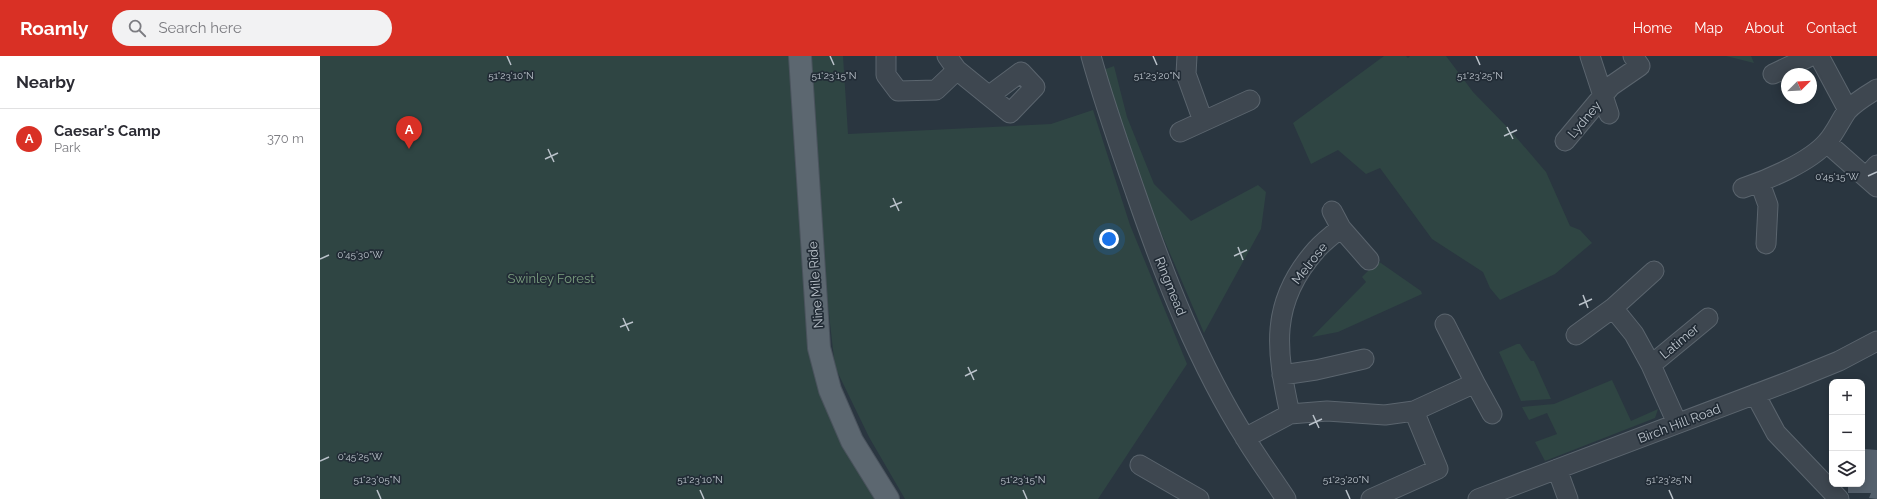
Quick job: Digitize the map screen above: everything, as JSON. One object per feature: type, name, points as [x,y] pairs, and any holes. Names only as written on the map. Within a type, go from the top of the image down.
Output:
[{"type":"main road","name":"Nine Mile Ride","points":[[800,56],[819,348],[830,390],[852,441],[888,499]]},
{"type":"street","points":[[886,56],[886,75],[898,91],[936,90],[952,63],[990,95]]},
{"type":"street","name":"Ringmead","points":[[1092,56],[1104,100],[1152,240],[1173,294],[1213,379],[1245,438],[1286,499]]},
{"type":"street","points":[[1187,56],[1186,74],[1203,121]]},
{"type":"street","name":"Lydney","points":[[1590,56],[1609,114]]},
{"type":"street","name":"Lydney","points":[[1565,141],[1611,86],[1640,66],[1633,56]]},
{"type":"street","points":[[1773,74],[1811,56]]},
{"type":"street","points":[[1819,56],[1848,110]]},
{"type":"street","points":[[1766,244],[1768,205],[1752,186],[1803,161],[1827,143],[1848,110],[1865,95],[1877,89]]},
{"type":"street","points":[[1180,132],[1250,100]]},
{"type":"street","points":[[1827,143],[1873,176]]},
{"type":"street","points":[[1332,211],[1341,228],[1369,260]]},
{"type":"street","name":"Melrose","points":[[1290,414],[1282,374],[1279,342],[1282,310],[1289,290],[1301,269],[1317,249],[1341,228]]},
{"type":"street","points":[[1576,335],[1613,308],[1654,271]]},
{"type":"street","name":"Latimer","points":[[1613,308],[1634,334],[1651,365],[1677,423]]},
{"type":"street","name":"Latimer","points":[[1651,365],[1708,318]]},
{"type":"street","points":[[1445,324],[1492,414]]},
{"type":"street","name":"Birch Hill Road","points":[[1478,499],[1839,361],[1877,341]]},
{"type":"street","points":[[1282,374],[1316,370],[1364,359]]},
{"type":"street","points":[[1245,438],[1290,414],[1327,411],[1385,415],[1414,411],[1475,383]]},
{"type":"street","points":[[1755,394],[1776,433],[1839,499]]},
{"type":"street","points":[[1371,499],[1444,466],[1414,411]]},
{"type":"street","points":[[1140,465],[1199,499]]},
{"type":"street","points":[[1557,470],[1568,499]]},
{"type":"green space","name":"Swinley Forest","points":[[320,56],[791,56],[815,370],[882,499],[320,499]]},
{"type":"green space","points":[[805,56],[843,56],[848,134],[1051,124],[1093,110],[1130,225],[1187,364],[1098,499],[905,499],[869,437],[835,367],[808,129]]},
{"type":"green space","points":[[1384,56],[1406,56],[1408,58],[1410,56],[1446,56],[1473,92],[1510,130],[1546,172],[1570,226],[1580,230],[1592,243],[1555,274],[1500,300],[1490,288],[1483,272],[1432,239],[1380,168],[1366,174],[1338,150],[1311,164],[1293,123]]},
{"type":"green space","points":[[1726,56],[1751,56],[1754,63]]},
{"type":"green space","points":[[1114,66],[1127,117],[1154,184],[1191,221],[1258,185],[1266,192],[1261,229],[1204,333],[1157,223],[1103,70]]},
{"type":"green space","points":[[1378,261],[1421,291],[1422,294],[1338,332],[1312,337],[1366,282],[1362,277]]},
{"type":"green space","points":[[1520,344],[1531,361],[1534,361],[1551,399],[1521,401],[1499,352]]},
{"type":"green space","points":[[1612,380],[1631,421],[1658,409],[1655,418],[1545,461],[1535,442],[1557,434],[1547,413],[1529,420],[1522,407],[1554,404]]},
{"type":"building","points":[[1865,449],[1877,450],[1877,499],[1869,498],[1871,493],[1848,493],[1848,487],[1865,487]]},
{"type":"place","name":"Caesar's Camp","points":[[409,149]]}]
